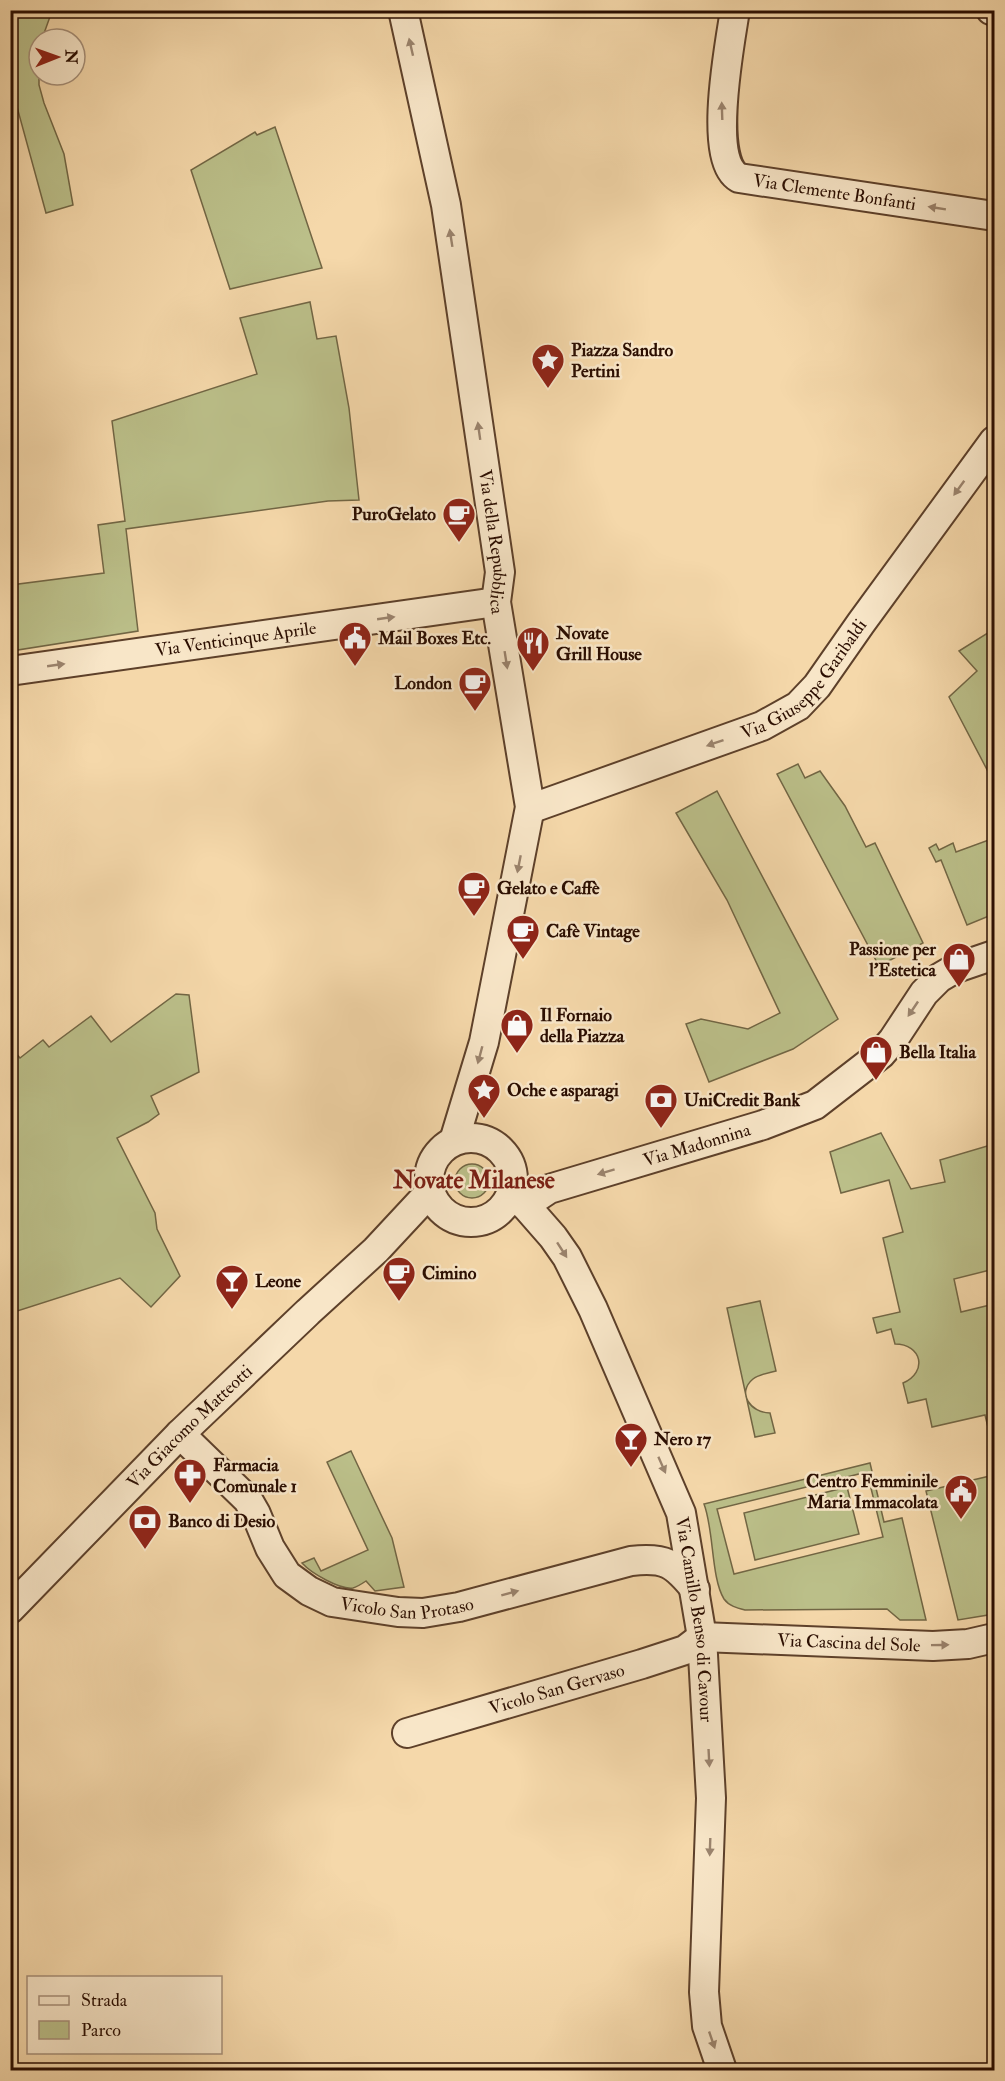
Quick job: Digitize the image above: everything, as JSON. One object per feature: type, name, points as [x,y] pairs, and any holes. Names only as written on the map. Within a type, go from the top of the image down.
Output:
[{"type":"street","name":"Via della Repubblica","points":[[403,10],[446,205],[500,572],[496,602],[530,807],[484,1042],[454,1141]]},
{"type":"street","name":"Via Clemente Bonfanti","points":[[735,10],[722,92],[726,155],[729,169],[734,175],[739,178],[994,216]]},
{"type":"street","name":"Via Giuseppe Garibaldi","points":[[530,807],[762,726],[788,714],[817,686],[994,441]]},
{"type":"street","name":"Via Venticinque Aprile","points":[[10,671],[496,602]]},
{"type":"street","name":"Via Madonnina","points":[[518,1200],[763,1125],[815,1105],[881,1054],[924,993],[939,978],[956,968],[994,955]]},
{"type":"street","points":[[468,1138],[482,1139],[495,1144],[512,1167],[518,1200],[493,1217],[479,1222],[465,1223],[451,1218],[435,1203],[430,1192],[429,1172],[433,1162],[445,1146],[454,1141],[468,1138]]},
{"type":"street","name":"Via Giacomo Matteotti","points":[[10,1609],[180,1434],[376,1250],[430,1192]]},
{"type":"street","name":"Via Camillo Benso di Cavour","points":[[518,1200],[554,1237],[567,1257],[598,1320],[681,1514],[702,1637],[711,1798],[704,2005],[707,2026],[722,2070]]},
{"type":"street","name":"Via Giacomo Matteotti","points":[[376,1250],[423,1227],[451,1218]]},
{"type":"street","name":"Vicolo San Protaso","points":[[180,1434],[248,1500],[270,1548],[286,1575],[309,1591],[332,1602],[413,1613],[459,1607],[631,1561],[645,1560],[658,1560],[680,1570],[695,1589]]},
{"type":"street","name":"Via Cascina del Sole","points":[[702,1637],[933,1646],[968,1644],[994,1638]]},
{"type":"street","name":"Vicolo San Gervaso","points":[[407,1733],[642,1664],[685,1650],[702,1637]]},
{"type":"green space","points":[[10,11],[52,11],[46,27],[27,27],[27,87],[40,87],[64,154],[73,205],[46,213],[11,85]]},
{"type":"green space","points":[[275,127],[322,268],[230,289],[191,170],[255,132],[257,135]]},
{"type":"green space","points":[[310,302],[317,339],[336,336],[349,408],[359,500],[328,501],[126,529],[138,631],[11,651],[11,585],[104,573],[98,525],[125,521],[112,421],[257,374],[240,318]]},
{"type":"green space","points":[[994,629],[994,783],[949,697],[977,671],[959,651]]},
{"type":"green space","points":[[798,764],[805,778],[820,771],[845,806],[866,847],[875,843],[923,943],[879,966],[777,774]]},
{"type":"green space","points":[[717,791],[838,1019],[793,1049],[709,1082],[686,1024],[701,1019],[748,1029],[780,1013],[727,900],[676,813]]},
{"type":"green space","points":[[994,838],[994,911],[989,913],[989,916],[967,925],[941,860],[936,862],[929,848],[936,844],[939,850],[953,843],[956,852]]},
{"type":"green space","points":[[176,994],[189,995],[199,1072],[151,1096],[159,1114],[117,1138],[155,1213],[157,1229],[180,1276],[151,1307],[120,1278],[11,1313],[11,1055],[15,1052],[20,1058],[43,1040],[49,1047],[91,1016],[111,1042]]},
{"type":"green space","points":[[881,1133],[911,1189],[945,1182],[940,1160],[994,1144],[994,1269],[954,1279],[961,1312],[994,1304],[994,1452],[985,1415],[932,1427],[926,1399],[908,1403],[903,1383],[911,1378],[919,1366],[916,1353],[904,1345],[895,1344],[891,1329],[877,1333],[873,1318],[900,1312],[883,1238],[903,1232],[889,1180],[841,1193],[830,1152]]},
{"type":"green space","points":[[472,1164],[484,1169],[489,1181],[484,1193],[472,1198],[460,1193],[455,1181],[460,1169]]},
{"type":"green space","points":[[760,1301],[776,1371],[753,1379],[748,1384],[746,1395],[727,1308]]},
{"type":"green space","points":[[746,1397],[757,1410],[770,1413],[775,1433],[755,1437]]},
{"type":"green space","points":[[351,1451],[392,1538],[404,1587],[375,1591],[366,1581],[355,1587],[347,1588],[326,1580],[302,1563],[314,1558],[321,1571],[368,1550],[327,1462]]},
{"type":"green space","points":[[870,1463],[884,1522],[902,1518],[926,1620],[900,1620],[887,1609],[745,1610],[731,1605],[724,1599],[717,1579],[710,1527],[704,1504]],"holes":[[[867,1472],[883,1537],[734,1574],[717,1509]]]},
{"type":"green space","points":[[994,1475],[994,1614],[958,1620],[926,1491]]},
{"type":"green space","points":[[847,1487],[859,1534],[755,1560],[744,1513]]},
{"type":"place","name":"Piazza Sandro Pertini","points":[[548,389]]},
{"type":"place","name":"PuroGelato","points":[[459,543]]},
{"type":"place","name":"Mail Boxes Etc.","points":[[355,667]]},
{"type":"place","name":"Novate Grill House","points":[[533,672]]},
{"type":"place","name":"London","points":[[475,712]]},
{"type":"place","name":"Gelato e Caffè","points":[[474,917]]},
{"type":"place","name":"Cafè Vintage","points":[[523,960]]},
{"type":"place","name":"Passione per l'Estetica","points":[[959,988]]},
{"type":"place","name":"Il Fornaio della Piazza","points":[[517,1054]]},
{"type":"place","name":"Bella Italia","points":[[876,1081]]},
{"type":"place","name":"Oche e asparagi","points":[[484,1119]]},
{"type":"place","name":"UniCredit Bank","points":[[661,1129]]},
{"type":"place","name":"Cimino","points":[[399,1302]]},
{"type":"place","name":"Leone","points":[[232,1310]]},
{"type":"place","name":"Nero 17","points":[[631,1468]]},
{"type":"place","name":"Farmacia Comunale 1","points":[[190,1504]]},
{"type":"place","name":"Centro Femminile Maria Immacolata","points":[[961,1520]]},
{"type":"place","name":"Banco di Desio","points":[[145,1550]]},
{"type":"district","name":"Novate Milanese","points":[[474,1180]]}]
